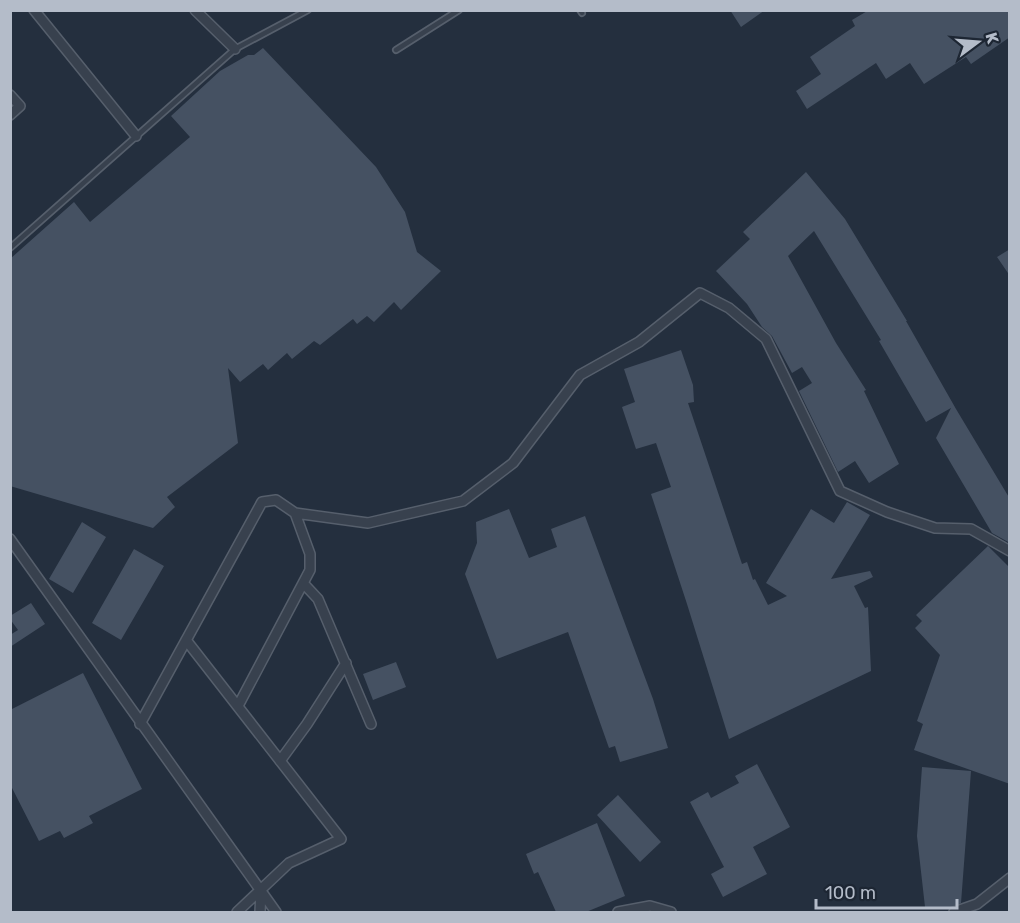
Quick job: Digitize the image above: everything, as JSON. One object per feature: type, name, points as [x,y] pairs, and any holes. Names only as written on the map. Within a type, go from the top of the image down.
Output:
[{"type":"street","points":[[34,10],[136,136]]},
{"type":"street","points":[[195,10],[235,49]]},
{"type":"street","points":[[10,95],[20,106],[10,115]]},
{"type":"street","points":[[140,724],[262,502],[276,500],[295,513],[368,523],[464,501],[513,463],[580,375],[639,342],[700,293],[729,308],[766,339],[840,491],[887,512],[936,528],[971,529],[1010,551]]},
{"type":"street","points":[[238,706],[310,570],[311,559],[295,513]]},
{"type":"street","points":[[10,539],[276,912]]},
{"type":"street","points":[[304,584],[318,599],[371,724]]},
{"type":"street","points":[[186,640],[341,839],[289,863],[261,892],[237,912]]},
{"type":"street","points":[[280,761],[346,663]]},
{"type":"street","points":[[954,912],[977,904],[1010,878]]},
{"type":"street","points":[[260,912],[261,892]]},
{"type":"street","points":[[618,912],[650,906],[671,912]]},
{"type":"lane","points":[[10,248],[235,49],[308,10]]},
{"type":"lane","points":[[396,50],[459,10]]},
{"type":"building","points":[[730,10],[765,10],[741,27]]},
{"type":"building","points":[[869,10],[1010,10],[1010,37],[971,64],[966,57],[924,84],[910,63],[886,79],[876,63],[807,109],[796,91],[821,74],[810,57],[855,26],[852,20]]},
{"type":"building","points":[[263,48],[376,167],[405,212],[417,252],[441,271],[401,310],[394,302],[374,322],[367,316],[357,324],[353,319],[320,345],[314,341],[292,359],[287,353],[268,370],[263,364],[240,382],[228,368],[238,443],[167,497],[175,507],[153,528],[10,486],[10,259],[74,202],[90,222],[190,137],[171,116],[220,71],[248,55],[254,55]]},
{"type":"building","points":[[806,172],[845,219],[1010,499],[1010,543],[992,533],[936,438],[951,408],[926,422],[879,341],[881,340],[814,231],[788,256],[836,343],[866,390],[864,391],[899,464],[869,483],[855,461],[838,472],[799,391],[812,383],[802,367],[792,373],[772,336],[762,327],[747,304],[716,271],[750,239],[743,232]]},
{"type":"building","points":[[1010,249],[1010,276],[997,257]]},
{"type":"building","points":[[681,350],[693,385],[694,402],[688,403],[742,564],[747,562],[753,580],[755,579],[768,605],[787,596],[766,583],[811,509],[834,523],[847,502],[870,515],[831,579],[870,571],[873,577],[854,586],[865,608],[868,607],[871,671],[729,739],[651,494],[671,487],[656,443],[636,449],[622,407],[635,402],[624,369]]},
{"type":"building","points":[[509,509],[529,558],[557,547],[551,529],[585,516],[653,699],[668,748],[620,762],[615,746],[609,748],[568,632],[497,659],[465,574],[477,543],[476,522]]},
{"type":"building","points":[[82,522],[106,537],[73,593],[49,579]]},
{"type":"building","points":[[988,546],[1010,568],[1010,784],[914,750],[923,724],[917,721],[940,655],[915,628],[922,621],[916,615]]},
{"type":"building","points":[[134,549],[164,566],[121,640],[92,623]]},
{"type":"building","points":[[31,603],[45,624],[10,647],[10,635],[18,630],[10,616]]},
{"type":"building","points":[[396,662],[406,687],[373,700],[363,674]]},
{"type":"building","points":[[83,673],[142,789],[89,816],[93,823],[64,838],[60,831],[39,841],[10,784],[10,710]]},
{"type":"building","points":[[757,764],[790,827],[753,847],[767,874],[723,897],[711,874],[724,867],[690,802],[708,792],[711,798],[739,783],[735,776]]},
{"type":"building","points":[[922,767],[971,771],[961,903],[948,909],[925,907],[917,836]]},
{"type":"building","points":[[618,795],[661,842],[640,862],[597,815]]},
{"type":"building","points":[[597,823],[625,896],[586,912],[556,912],[538,872],[534,874],[526,854]]}]
